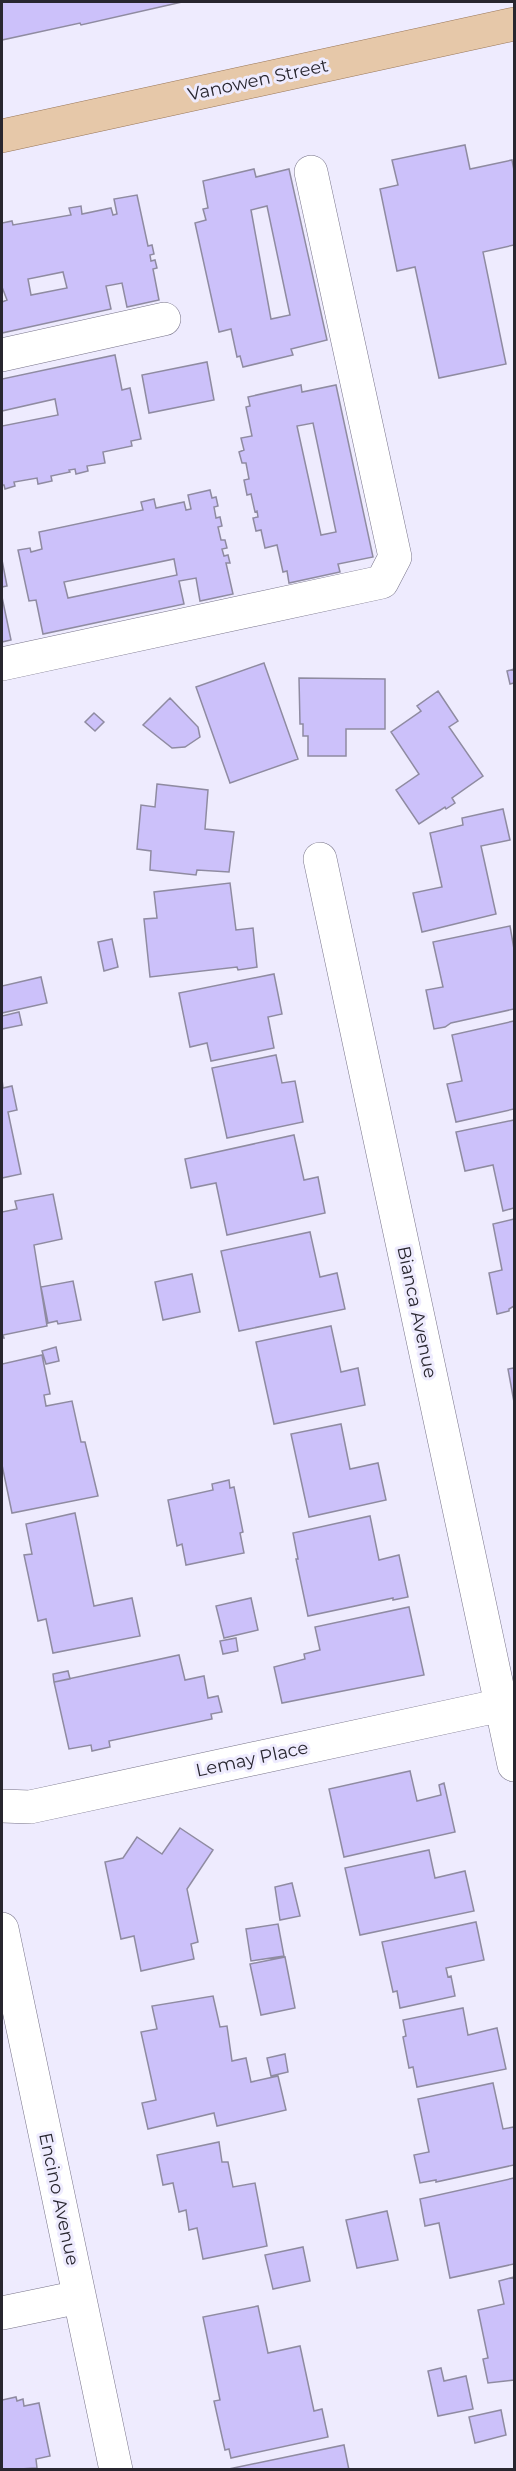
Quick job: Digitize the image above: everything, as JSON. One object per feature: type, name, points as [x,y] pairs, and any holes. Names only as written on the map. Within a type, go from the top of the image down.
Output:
[{"type":"main road","name":"Vanowen Street","points":[[2,136],[514,24]]},
{"type":"street","points":[[2,664],[382,582],[395,557],[311,172]]},
{"type":"street","points":[[2,355],[164,319]]},
{"type":"street","name":"Bianca Avenue","points":[[320,859],[514,1765]]},
{"type":"street","name":"Lemay Place","points":[[2,1806],[30,1807],[502,1705]]},
{"type":"street","name":"Encino Avenue","points":[[2,1929],[116,2469]]},
{"type":"street","points":[[2,2313],[80,2297]]},
{"type":"building","points":[[2,2],[182,2],[2,40]]},
{"type":"building","points":[[465,145],[470,169],[512,160],[514,170],[514,245],[483,252],[506,364],[439,378],[415,267],[397,271],[380,189],[398,185],[392,160]]},
{"type":"building","points":[[254,169],[256,177],[289,169],[327,340],[291,349],[293,355],[243,367],[240,356],[237,357],[231,329],[219,332],[195,223],[206,220],[203,209],[208,208],[203,181]],"holes":[[[267,206],[290,315],[271,319],[251,210]]]},
{"type":"building","points":[[137,195],[148,246],[152,245],[154,254],[150,255],[151,261],[155,260],[157,268],[153,269],[159,300],[127,307],[122,283],[106,286],[111,309],[2,333],[2,302],[7,300],[2,287],[2,223],[12,221],[13,225],[71,215],[69,208],[81,206],[82,214],[111,208],[113,215],[117,214],[114,199]],"holes":[[[63,272],[67,288],[31,295],[28,279]]]},
{"type":"building","points":[[115,355],[122,390],[130,388],[141,439],[131,441],[132,446],[103,452],[105,463],[87,466],[88,471],[76,474],[75,469],[69,470],[70,472],[51,476],[52,481],[38,484],[37,478],[14,482],[15,486],[5,489],[2,485],[2,426],[58,415],[55,399],[2,411],[2,379]]},
{"type":"building","points":[[207,362],[214,400],[149,413],[142,375]]},
{"type":"building","points":[[301,385],[302,392],[336,385],[373,557],[338,564],[340,572],[289,583],[287,571],[283,572],[277,545],[265,548],[261,530],[256,531],[253,518],[258,517],[257,511],[255,512],[251,494],[247,495],[244,480],[249,479],[246,463],[242,463],[239,452],[244,450],[241,438],[252,436],[246,407],[250,406],[248,397]],"holes":[[[313,423],[336,532],[321,535],[297,426]]]},
{"type":"building","points":[[210,490],[212,498],[216,497],[218,506],[214,507],[216,518],[220,517],[222,526],[218,527],[221,540],[225,540],[227,548],[222,549],[224,556],[228,555],[230,563],[226,563],[233,594],[200,601],[196,578],[179,581],[184,604],[43,634],[36,600],[29,601],[18,550],[30,548],[31,552],[42,549],[39,532],[143,510],[141,502],[154,499],[156,508],[184,502],[186,510],[191,509],[188,495]],"holes":[[[174,559],[177,575],[68,598],[64,582]]]},
{"type":"building","points":[[2,560],[7,586],[2,587]]},
{"type":"building","points":[[2,597],[11,640],[2,642]]},
{"type":"building","points":[[264,663],[298,759],[230,783],[196,687]]},
{"type":"building","points":[[514,669],[514,683],[510,684],[507,671]]},
{"type":"building","points":[[299,678],[385,679],[385,729],[346,729],[346,756],[308,756],[308,736],[303,736],[303,724],[300,724]]},
{"type":"building","points":[[438,691],[458,721],[449,727],[483,776],[452,798],[455,803],[419,824],[396,790],[419,774],[391,732],[421,711],[417,706]]},
{"type":"building","points":[[170,698],[198,727],[200,737],[185,747],[172,748],[143,725]]},
{"type":"building","points":[[94,713],[104,722],[95,731],[85,722]]},
{"type":"building","points":[[157,784],[208,790],[205,829],[234,832],[229,872],[197,870],[196,875],[150,870],[151,851],[137,849],[141,805],[155,807]]},
{"type":"building","points":[[503,809],[510,840],[481,846],[496,914],[422,932],[413,893],[442,887],[430,833],[463,825],[462,818]]},
{"type":"building","points":[[230,883],[236,930],[253,928],[257,967],[238,970],[237,967],[150,977],[144,919],[157,918],[154,892]]},
{"type":"building","points":[[510,926],[514,949],[514,1009],[434,1029],[426,990],[443,987],[433,942]]},
{"type":"building","points":[[112,939],[118,967],[104,971],[98,942]]},
{"type":"building","points":[[274,974],[282,1014],[268,1017],[274,1048],[211,1061],[207,1043],[190,1047],[179,993]]},
{"type":"building","points":[[41,977],[47,1003],[2,1013],[2,986]]},
{"type":"building","points":[[19,1012],[22,1025],[2,1029],[2,1016]]},
{"type":"building","points":[[514,1021],[514,1109],[456,1122],[447,1084],[462,1081],[452,1035]]},
{"type":"building","points":[[276,1055],[282,1083],[295,1081],[303,1122],[227,1138],[212,1068]]},
{"type":"building","points":[[2,1079],[3,1088],[12,1086],[17,1110],[8,1112],[21,1174],[2,1178]]},
{"type":"building","points":[[514,1120],[514,1208],[503,1211],[493,1165],[465,1171],[456,1132]]},
{"type":"building","points":[[294,1135],[304,1180],[318,1177],[325,1213],[227,1235],[216,1183],[191,1188],[185,1159]]},
{"type":"building","points":[[53,1194],[62,1239],[34,1245],[47,1326],[3,1335],[4,1338],[2,1338],[2,1212],[17,1209],[15,1201]]},
{"type":"building","points":[[514,1219],[514,1306],[509,1311],[497,1314],[489,1273],[502,1270],[493,1224]]},
{"type":"building","points":[[310,1232],[320,1277],[337,1273],[345,1309],[239,1331],[221,1251]]},
{"type":"building","points":[[192,1274],[200,1312],[163,1320],[155,1282]]},
{"type":"building","points":[[73,1281],[81,1320],[58,1324],[57,1321],[48,1323],[41,1287]]},
{"type":"building","points":[[331,1326],[341,1372],[358,1368],[365,1405],[274,1424],[256,1342]]},
{"type":"building","points":[[56,1347],[59,1361],[46,1364],[42,1351]]},
{"type":"building","points":[[42,1355],[50,1394],[44,1395],[46,1406],[72,1401],[81,1442],[85,1442],[98,1496],[12,1513],[2,1465],[2,1364]]},
{"type":"building","points":[[514,1368],[514,1402],[508,1369]]},
{"type":"building","points":[[341,1424],[350,1469],[378,1463],[386,1500],[309,1517],[291,1434]]},
{"type":"building","points":[[229,1480],[230,1488],[234,1487],[243,1532],[240,1533],[244,1553],[186,1565],[182,1544],[177,1546],[168,1500],[213,1490],[212,1484]]},
{"type":"building","points":[[75,1513],[94,1606],[132,1598],[140,1636],[53,1653],[46,1619],[38,1621],[24,1555],[32,1554],[26,1524]]},
{"type":"building","points":[[370,1516],[379,1560],[399,1555],[408,1597],[393,1600],[393,1598],[308,1616],[293,1533]]},
{"type":"building","points":[[251,1598],[258,1630],[224,1638],[216,1606]]},
{"type":"building","points":[[409,1607],[424,1675],[282,1703],[274,1667],[305,1659],[304,1654],[320,1650],[315,1627]]},
{"type":"building","points":[[236,1638],[238,1651],[223,1654],[220,1641]]},
{"type":"building","points":[[179,1655],[185,1680],[204,1676],[208,1698],[218,1696],[222,1712],[211,1714],[212,1719],[109,1741],[110,1747],[92,1751],[91,1745],[69,1749],[54,1682]]},
{"type":"building","points":[[68,1671],[70,1679],[54,1682],[53,1674]]},
{"type":"building","points":[[410,1771],[417,1801],[441,1795],[439,1785],[444,1783],[455,1832],[344,1857],[329,1789]]},
{"type":"building","points":[[180,1828],[213,1850],[187,1889],[198,1942],[191,1944],[194,1959],[141,1971],[134,1936],[121,1939],[105,1862],[123,1858],[137,1837],[162,1854]]},
{"type":"building","points":[[429,1850],[435,1878],[465,1871],[474,1911],[360,1935],[345,1868]]},
{"type":"building","points":[[292,1883],[300,1916],[280,1920],[275,1887]]},
{"type":"building","points":[[476,1922],[484,1960],[446,1968],[448,1977],[451,1976],[455,1996],[400,2008],[397,1991],[393,1992],[382,1942]]},
{"type":"building","points":[[278,1924],[284,1956],[251,1961],[246,1929]]},
{"type":"building","points":[[285,1957],[295,2008],[261,2015],[250,1964]]},
{"type":"building","points":[[213,1996],[220,2027],[227,2026],[232,2061],[246,2058],[251,2082],[278,2076],[286,2110],[217,2126],[214,2113],[148,2129],[142,2103],[156,2100],[141,2032],[157,2029],[152,2006]]},
{"type":"building","points":[[463,2008],[468,2035],[497,2028],[506,2069],[417,2087],[413,2067],[409,2068],[403,2037],[406,2036],[403,2020]]},
{"type":"building","points":[[285,2054],[288,2072],[271,2076],[267,2058]]},
{"type":"building","points":[[493,2083],[503,2129],[514,2127],[514,2165],[436,2182],[436,2180],[420,2183],[414,2155],[429,2152],[418,2099]]},
{"type":"building","points":[[219,2142],[222,2162],[228,2162],[233,2187],[255,2183],[267,2246],[203,2259],[197,2228],[189,2230],[186,2210],[179,2212],[173,2183],[163,2185],[157,2155]]},
{"type":"building","points":[[514,2178],[514,2264],[450,2278],[439,2223],[425,2226],[420,2199]]},
{"type":"building","points":[[387,2211],[398,2260],[357,2268],[346,2220]]},
{"type":"building","points":[[303,2247],[310,2281],[273,2289],[265,2255]]},
{"type":"building","points":[[514,2277],[514,2380],[488,2383],[483,2359],[488,2358],[478,2310],[504,2304],[499,2281]]},
{"type":"building","points":[[258,2306],[268,2353],[300,2346],[314,2411],[322,2409],[328,2437],[231,2458],[229,2449],[225,2450],[214,2401],[220,2400],[203,2317]]},
{"type":"building","points":[[441,2368],[444,2381],[466,2376],[473,2409],[438,2416],[428,2371]]},
{"type":"building","points":[[16,2397],[17,2401],[23,2399],[24,2406],[39,2403],[50,2456],[36,2459],[37,2468],[2,2470],[2,2400]]},
{"type":"building","points":[[501,2410],[506,2435],[475,2443],[469,2417]]},
{"type":"building","points":[[344,2445],[349,2470],[224,2470]]}]
